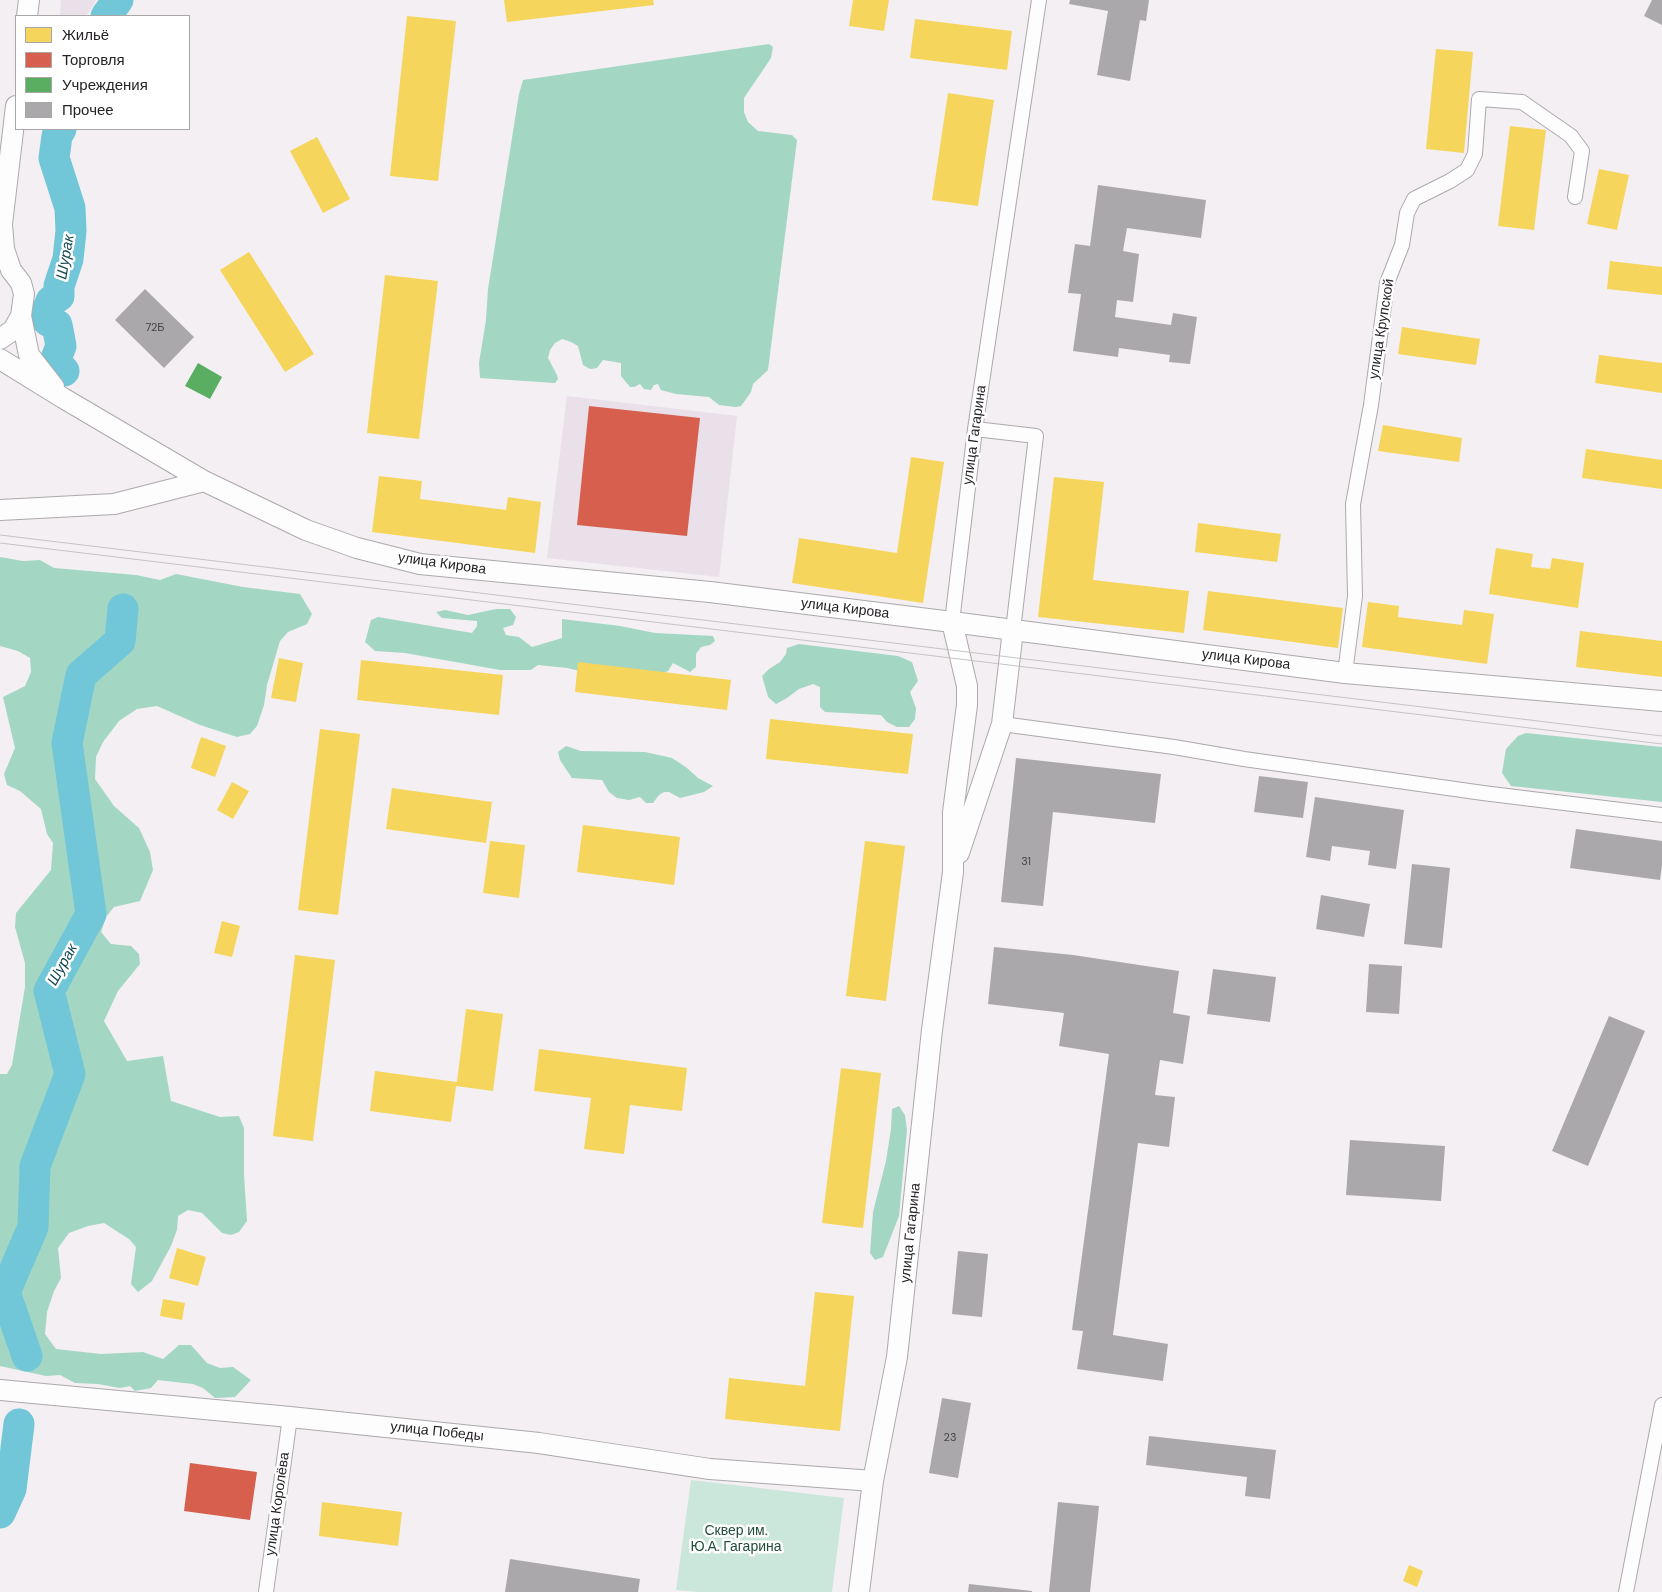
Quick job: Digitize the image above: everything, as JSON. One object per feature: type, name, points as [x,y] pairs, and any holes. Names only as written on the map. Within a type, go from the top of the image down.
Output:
[{"type":"street","points":[[27,15],[29,0]]},
{"type":"street","name":"улица Гагарина","points":[[859,1592],[873,1480],[897,1356],[931,1040],[953,872],[953,812],[967,706],[967,686],[952,622],[974,429],[1039,0]]},
{"type":"street","name":"улица Крупской","points":[[1345,673],[1355,596],[1353,504],[1371,405],[1386,283],[1402,246],[1407,213],[1414,199],[1450,182],[1467,170],[1475,154],[1478,99],[1522,102],[1571,136],[1582,151],[1575,197]]},
{"type":"street","points":[[15,114],[1,225],[6,266],[21,283],[24,294],[21,316],[29,355],[63,398]]},
{"type":"street","points":[[0,339],[13,330],[21,316]]},
{"type":"street","name":"улица Кирова","points":[[0,358],[63,398],[204,481],[306,530],[357,548],[420,564],[710,592],[1345,673],[1662,701]]},
{"type":"street","name":"улица Гагарина","points":[[953,872],[1002,724],[1036,436],[974,429]]},
{"type":"street","points":[[0,510],[114,504],[204,481]]},
{"type":"street","points":[[1002,724],[1146,743],[1483,793],[1662,815]]},
{"type":"street","name":"улица Победы","points":[[0,1390],[290,1417],[539,1443],[710,1469],[873,1480]]},
{"type":"street","points":[[1626,1592],[1662,1405]]},
{"type":"street","name":"улица Королёва","points":[[266,1592],[290,1417]]},
{"type":"shaded area","points":[[61,0],[96,0],[87,15],[60,15]]},
{"type":"shaded area","points":[[567,396],[737,416],[719,577],[547,558]]},
{"type":"green space","points":[[769,44],[773,47],[771,58],[744,98],[744,112],[748,122],[758,131],[792,135],[797,140],[768,370],[753,384],[751,392],[741,406],[719,405],[709,397],[676,394],[661,390],[658,384],[654,385],[651,390],[644,389],[640,384],[630,387],[621,376],[621,363],[603,360],[597,368],[590,369],[583,365],[578,346],[562,339],[555,343],[550,350],[548,358],[557,375],[558,379],[555,383],[480,378],[479,363],[486,320],[488,289],[519,94],[523,80]]},
{"type":"green space","points":[[0,557],[23,561],[40,560],[54,568],[136,575],[160,580],[176,574],[243,587],[300,594],[312,614],[307,624],[288,632],[280,641],[267,685],[264,705],[257,726],[250,734],[237,737],[200,725],[157,706],[137,709],[119,721],[103,742],[96,757],[95,779],[114,806],[139,828],[150,852],[153,870],[140,901],[114,907],[106,917],[101,932],[111,944],[131,946],[139,954],[140,964],[118,991],[104,1021],[127,1061],[163,1056],[171,1101],[220,1117],[239,1116],[244,1128],[244,1175],[247,1221],[239,1232],[231,1235],[222,1233],[202,1213],[188,1210],[178,1216],[177,1230],[171,1246],[152,1281],[138,1292],[131,1284],[136,1247],[129,1239],[104,1223],[88,1226],[69,1233],[58,1248],[61,1278],[54,1291],[47,1312],[45,1334],[56,1349],[101,1354],[143,1352],[163,1359],[179,1345],[191,1345],[207,1363],[220,1368],[233,1367],[251,1380],[235,1397],[215,1398],[203,1388],[193,1384],[158,1380],[151,1388],[135,1391],[130,1386],[120,1388],[98,1384],[75,1383],[60,1375],[46,1376],[0,1366],[0,1074],[7,1074],[12,1065],[25,987],[25,963],[15,927],[16,913],[51,870],[53,843],[47,834],[41,809],[20,791],[7,785],[4,774],[15,748],[3,697],[25,686],[31,672],[30,658],[18,651],[0,646]]},
{"type":"green space","points":[[496,609],[510,609],[516,617],[513,625],[503,628],[506,635],[519,637],[532,647],[562,638],[562,619],[620,626],[655,633],[713,636],[715,641],[710,645],[701,647],[696,654],[696,667],[690,672],[673,663],[668,671],[647,680],[597,675],[567,668],[538,665],[531,670],[500,670],[405,653],[375,651],[365,642],[371,620],[378,617],[472,633],[477,626],[477,621],[442,618],[436,612],[445,610],[468,615]]},
{"type":"green space","points":[[799,644],[898,656],[912,662],[918,681],[910,692],[916,708],[915,719],[909,727],[897,727],[887,722],[881,715],[825,712],[820,707],[820,687],[813,684],[799,689],[776,704],[768,697],[762,676],[780,662],[786,654],[787,648]]},
{"type":"green space","points":[[1526,733],[1662,747],[1662,802],[1511,786],[1502,773],[1506,749],[1518,736]]},
{"type":"green space","points":[[566,746],[581,751],[645,752],[672,758],[698,778],[713,786],[704,792],[680,798],[669,792],[664,792],[653,803],[646,803],[640,797],[629,800],[617,798],[609,792],[602,780],[572,778],[560,760],[558,752]]},
{"type":"green space","points":[[899,1106],[905,1115],[907,1130],[899,1216],[883,1257],[875,1260],[870,1253],[873,1212],[886,1161],[892,1109]]},
{"type":"green space","name":"Сквер им. Ю.А. Гагарина","points":[[691,1480],[844,1498],[832,1592],[697,1592],[676,1590]]},
{"type":"building: Жильё","points":[[504,0],[653,0],[654,5],[507,22]]},
{"type":"building: Жильё","points":[[853,0],[889,0],[884,31],[849,26]]},
{"type":"building: Жильё","points":[[407,16],[456,21],[438,181],[390,176]]},
{"type":"building: Жильё","points":[[915,19],[1012,31],[1007,70],[910,58]]},
{"type":"building: Жильё","points":[[1436,49],[1473,52],[1464,153],[1426,149]]},
{"type":"building: Жильё","points":[[948,93],[994,100],[978,206],[932,200]]},
{"type":"building: Жильё","points":[[1510,126],[1546,130],[1534,230],[1498,226]]},
{"type":"building: Жильё","points":[[317,137],[350,199],[323,213],[290,151]]},
{"type":"building: Жильё","points":[[1599,169],[1629,175],[1617,230],[1587,224]]},
{"type":"building: Жильё","points":[[249,252],[314,354],[285,372],[220,270]]},
{"type":"building: Жильё","points":[[1610,261],[1662,267],[1662,295],[1607,289]]},
{"type":"building: Жильё","points":[[385,275],[438,281],[419,439],[367,433]]},
{"type":"building: Жильё","points":[[1402,327],[1480,339],[1476,365],[1398,354]]},
{"type":"building: Жильё","points":[[1599,355],[1662,363],[1662,393],[1595,383]]},
{"type":"building: Жильё","points":[[1383,425],[1462,438],[1459,462],[1378,451]]},
{"type":"building: Жильё","points":[[1586,449],[1662,460],[1662,489],[1582,478]]},
{"type":"building: Жильё","points":[[911,457],[944,462],[923,603],[792,583],[799,538],[897,553]]},
{"type":"building: Жильё","points":[[379,476],[422,481],[420,499],[506,510],[508,497],[541,502],[535,553],[372,532]]},
{"type":"building: Жильё","points":[[1054,477],[1104,482],[1093,580],[1189,591],[1184,633],[1038,617]]},
{"type":"building: Жильё","points":[[1198,523],[1281,534],[1277,562],[1195,552]]},
{"type":"building: Жильё","points":[[1496,548],[1533,554],[1531,567],[1550,569],[1552,558],[1584,563],[1578,608],[1489,594]]},
{"type":"building: Жильё","points":[[1208,591],[1343,608],[1338,648],[1203,630]]},
{"type":"building: Жильё","points":[[1368,602],[1399,606],[1398,617],[1462,625],[1464,610],[1494,614],[1487,664],[1362,647]]},
{"type":"building: Жильё","points":[[1580,631],[1662,641],[1662,677],[1576,667]]},
{"type":"building: Жильё","points":[[279,658],[303,663],[296,702],[271,698]]},
{"type":"building: Жильё","points":[[361,660],[503,675],[499,715],[357,700]]},
{"type":"building: Жильё","points":[[578,662],[731,680],[727,710],[575,692]]},
{"type":"building: Жильё","points":[[770,719],[913,734],[908,774],[766,759]]},
{"type":"building: Жильё","points":[[320,729],[360,734],[338,915],[298,910]]},
{"type":"building: Жильё","points":[[201,737],[226,746],[215,777],[191,768]]},
{"type":"building: Жильё","points":[[232,782],[249,791],[233,819],[217,810]]},
{"type":"building: Жильё","points":[[392,788],[492,802],[486,843],[386,829]]},
{"type":"building: Жильё","points":[[583,825],[680,837],[674,885],[577,872]]},
{"type":"building: Жильё","points":[[490,841],[525,845],[519,898],[483,893]]},
{"type":"building: Жильё","points":[[865,841],[905,846],[886,1001],[846,996]]},
{"type":"building: Жильё","points":[[222,921],[240,926],[232,957],[214,953]]},
{"type":"building: Жильё","points":[[295,955],[335,960],[313,1141],[273,1136]]},
{"type":"building: Жильё","points":[[466,1009],[503,1014],[493,1091],[456,1086],[451,1122],[370,1111],[375,1071],[457,1082]]},
{"type":"building: Жильё","points":[[539,1049],[687,1068],[682,1111],[630,1105],[624,1154],[584,1149],[591,1098],[534,1091]]},
{"type":"building: Жильё","points":[[841,1068],[881,1073],[863,1228],[822,1223]]},
{"type":"building: Жильё","points":[[177,1248],[206,1257],[198,1286],[169,1278]]},
{"type":"building: Жильё","points":[[815,1292],[854,1296],[840,1431],[725,1419],[729,1378],[805,1386]]},
{"type":"building: Жильё","points":[[163,1299],[185,1303],[182,1320],[160,1316]]},
{"type":"building: Жильё","points":[[322,1502],[402,1512],[398,1546],[319,1536]]},
{"type":"building: Жильё","points":[[1409,1565],[1423,1571],[1417,1587],[1403,1581]]},
{"type":"building: Торговля","points":[[589,406],[700,418],[687,536],[577,525]]},
{"type":"building: Торговля","points":[[190,1463],[257,1472],[250,1520],[184,1511]]},
{"type":"building: Учреждения","points":[[198,363],[222,377],[210,399],[185,386]]},
{"type":"building: Прочее","points":[[1070,0],[1149,0],[1146,21],[1140,20],[1130,81],[1097,75],[1108,11],[1069,4]]},
{"type":"building: Прочее","points":[[1652,0],[1662,0],[1662,25],[1644,16]]},
{"type":"building: Прочее","points":[[1098,185],[1206,200],[1201,238],[1127,228],[1123,251],[1139,254],[1133,302],[1117,300],[1115,317],[1171,325],[1173,313],[1197,317],[1190,364],[1169,362],[1170,355],[1119,348],[1118,357],[1073,351],[1081,294],[1068,293],[1075,244],[1090,246]]},
{"type":"building: Прочее","points":[[145,289],[194,337],[164,368],[115,320]]},
{"type":"building: Прочее","points":[[1016,758],[1161,774],[1155,823],[1053,812],[1043,906],[1001,902]]},
{"type":"building: Прочее","points":[[1259,776],[1308,782],[1303,818],[1254,812]]},
{"type":"building: Прочее","points":[[1315,797],[1404,810],[1396,869],[1368,865],[1370,851],[1332,846],[1330,861],[1306,857]]},
{"type":"building: Прочее","points":[[1576,829],[1662,841],[1660,880],[1570,868]]},
{"type":"building: Прочее","points":[[1412,864],[1450,868],[1442,948],[1404,944]]},
{"type":"building: Прочее","points":[[1321,895],[1370,904],[1364,937],[1316,929]]},
{"type":"building: Прочее","points":[[994,947],[1073,955],[1179,971],[1173,1013],[1190,1016],[1183,1064],[1160,1060],[1155,1095],[1175,1097],[1169,1147],[1138,1143],[1113,1335],[1168,1344],[1163,1381],[1077,1369],[1083,1331],[1072,1330],[1109,1054],[1059,1046],[1064,1013],[988,1004]]},
{"type":"building: Прочее","points":[[1369,964],[1402,966],[1399,1014],[1366,1012]]},
{"type":"building: Прочее","points":[[1213,969],[1276,977],[1270,1022],[1207,1014]]},
{"type":"building: Прочее","points":[[1609,1016],[1645,1031],[1588,1166],[1552,1151]]},
{"type":"building: Прочее","points":[[1350,1140],[1445,1146],[1441,1201],[1346,1195]]},
{"type":"building: Прочее","points":[[958,1251],[988,1254],[982,1317],[952,1314]]},
{"type":"building: Прочее","points":[[942,1398],[971,1403],[958,1478],[929,1473]]},
{"type":"building: Прочее","points":[[1149,1436],[1276,1450],[1270,1499],[1245,1496],[1247,1477],[1146,1465]]},
{"type":"building: Прочее","points":[[1058,1502],[1099,1506],[1090,1592],[1049,1592]]},
{"type":"building: Прочее","points":[[510,1559],[640,1579],[638,1592],[505,1592]]},
{"type":"building: Прочее","points":[[969,1584],[1032,1591],[1032,1592],[968,1592]]},
{"type":"waterway","name":"Шурак","points":[[107,15],[118,0]]},
{"type":"waterway","name":"Шурак","points":[[60,130],[57,136],[54,158],[70,208],[71,231],[68,259],[59,286],[59,296],[51,301],[47,311],[48,321],[57,325],[61,346],[55,361],[64,371]]},
{"type":"waterway","name":"Шурак","points":[[27,1356],[5,1292],[33,1227],[35,1166],[70,1074],[49,991],[91,914],[67,743],[81,675],[120,641],[123,609]]},
{"type":"waterway","name":"Шурак","points":[[0,1513],[11,1489],[19,1424]]},
{"type":"tram line","points":[[0,535],[1662,736]]},
{"type":"tram line","points":[[0,543],[1662,744]]}]
